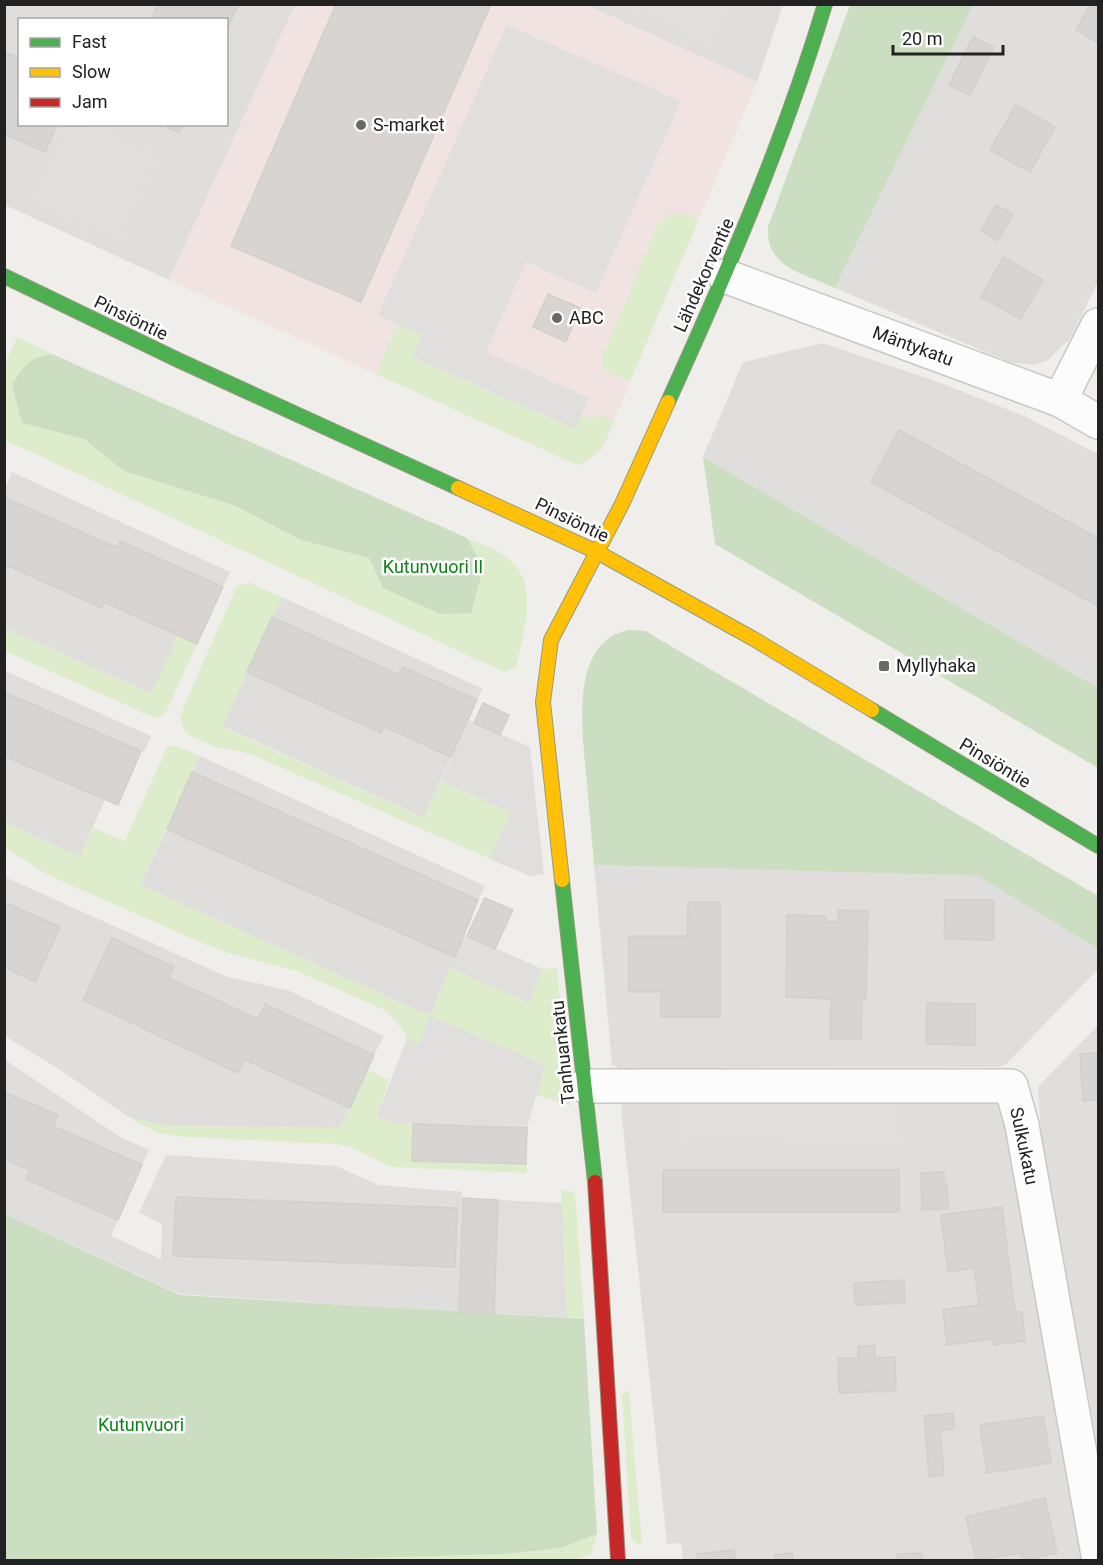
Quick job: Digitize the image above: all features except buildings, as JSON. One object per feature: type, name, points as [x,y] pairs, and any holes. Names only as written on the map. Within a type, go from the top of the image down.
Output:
[{"type":"street","name":"Lähdekorventie","points":[[597,552],[622,504],[725,276],[802,80],[825,4]]},
{"type":"street","name":"Pinsiöntie","points":[[4,276],[178,360],[597,552],[742,632],[1098,846]]},
{"type":"street","name":"Mäntykatu","points":[[725,276],[1060,400],[1098,422]]},
{"type":"street","points":[[1060,400],[1098,325]]},
{"type":"street","name":"Tanhuankatu","points":[[597,552],[551,640],[543,702],[595,1184],[618,1560]]},
{"type":"street","name":"Sulkukatu","points":[[585,1086],[1011,1086],[1022,1125],[1098,1555]]},
{"type":"shaded area","points":[[5,5],[295,5],[169,280],[5,205]]},
{"type":"shaded area","points":[[295,5],[586,5],[757,82],[699,219],[683,213],[668,215],[658,224],[601,360],[604,370],[630,382],[614,420],[605,417],[575,429],[398,324],[376,374],[169,280]]},
{"type":"shaded area","points":[[586,5],[783,5],[757,82]]},
{"type":"shaded area","points":[[627,5],[730,5],[712,43]]},
{"type":"shaded area","points":[[973,5],[1098,5],[1098,282],[1070,339],[1048,360],[1034,365],[1009,362],[835,288]]},
{"type":"shaded area","points":[[507,25],[681,101],[596,293],[526,262],[486,352],[589,398],[575,429],[412,357],[422,335],[378,315]]},
{"type":"shaded area","points":[[65,126],[90,126],[157,155],[119,240],[31,202]]},
{"type":"shaded area","points":[[823,343],[938,382],[1022,415],[1098,454],[1098,688],[703,457],[743,362]]},
{"type":"shaded area","points":[[12,472],[230,572],[223,587],[121,541],[117,548],[5,497],[5,488]]},
{"type":"shaded area","points":[[5,564],[102,607],[104,602],[178,635],[152,694],[5,628]]},
{"type":"shaded area","points":[[282,597],[483,689],[477,700],[403,667],[399,675],[272,617]]},
{"type":"shaded area","points":[[5,671],[151,736],[144,752],[5,692]]},
{"type":"shaded area","points":[[247,672],[380,732],[383,726],[451,757],[424,818],[222,726]]},
{"type":"shaded area","points":[[469,720],[530,747],[544,874],[530,876],[490,859],[510,812],[441,781]]},
{"type":"shaded area","points":[[5,756],[105,799],[80,857],[5,823]]},
{"type":"shaded area","points":[[200,756],[485,886],[478,900],[192,772]]},
{"type":"shaded area","points":[[167,829],[455,957],[430,1016],[140,885]]},
{"type":"shaded area","points":[[594,865],[978,876],[1098,949],[1098,969],[1006,1064],[998,1067],[619,1068],[612,1064]]},
{"type":"shaded area","points":[[5,877],[225,976],[290,991],[384,1036],[374,1055],[265,1004],[258,1019],[169,978],[83,1000],[238,1073],[244,1059],[350,1108],[340,1128],[168,1126],[130,1118],[59,1069],[5,1036],[5,967],[35,981],[60,928],[5,902]]},
{"type":"shaded area","points":[[464,934],[542,969],[529,1003],[450,968]]},
{"type":"shaded area","points":[[430,1016],[545,1065],[527,1128],[391,1123],[377,1116],[407,1038],[419,1045]]},
{"type":"shaded area","points":[[1098,1025],[1098,1449],[1041,1137],[1038,1087]]},
{"type":"shaded area","points":[[4,1059],[122,1138],[149,1150],[142,1165],[53,1126],[5,1092]]},
{"type":"shaded area","points":[[681,1098],[899,1098],[898,1142],[680,1141]]},
{"type":"shaded area","points":[[987,1099],[999,1105],[1007,1122],[1082,1560],[683,1560],[681,1543],[667,1544],[621,1108],[625,1101]]},
{"type":"shaded area","points":[[166,1155],[336,1166],[379,1185],[462,1192],[459,1312],[180,1294],[5,1214],[5,1159],[30,1170],[27,1180],[118,1220],[111,1236],[161,1259],[162,1224],[139,1213]],"holes":[[[176,1197],[457,1208],[455,1267],[174,1256]]]},
{"type":"shaded area","points":[[498,1200],[562,1203],[567,1318],[494,1313]]},
{"type":"green space","points":[[850,5],[973,5],[835,288],[799,273],[780,260],[773,252],[769,241],[768,227]]},
{"type":"green space","points":[[683,213],[699,219],[630,382],[604,370],[601,360],[658,224],[668,215]]},
{"type":"green space","points":[[397,324],[422,335],[413,358],[575,429],[580,418],[605,416],[614,420],[605,443],[592,457],[577,465],[376,374]]},
{"type":"green space","points":[[17,337],[52,354],[37,356],[22,423],[84,439],[124,471],[233,505],[301,540],[369,558],[383,588],[483,568],[467,538],[505,556],[516,567],[527,593],[525,623],[516,668],[504,672],[5,440],[5,365]]},
{"type":"green space","name":"Kutunvuori II","points":[[52,354],[467,538],[483,568],[471,613],[440,614],[383,588],[369,558],[301,540],[233,505],[124,471],[84,439],[22,423],[12,384],[28,363],[38,357]]},
{"type":"green space","points":[[703,457],[1098,688],[1098,768],[715,544]]},
{"type":"green space","points":[[249,583],[282,597],[222,727],[423,818],[441,781],[510,812],[490,859],[248,753],[216,747],[186,734],[180,720],[183,708],[237,586]]},
{"type":"green space","points":[[5,628],[151,694],[178,635],[197,644],[165,714],[155,718],[5,651]]},
{"type":"green space","points":[[629,630],[646,631],[1098,896],[1098,949],[978,876],[594,865],[583,742],[583,694],[587,671],[596,652],[609,638]]},
{"type":"green space","points":[[175,745],[200,756],[140,885],[430,1016],[419,1045],[407,1038],[398,1023],[384,1010],[297,971],[228,953],[193,939],[50,876],[5,848],[5,823],[80,857],[93,828],[125,841],[167,747]]},
{"type":"green space","points":[[450,968],[529,1003],[542,969],[557,968],[570,1105],[535,1095],[544,1065],[430,1016]]},
{"type":"green space","points":[[367,1070],[389,1080],[377,1116],[391,1123],[413,1124],[412,1161],[526,1164],[527,1173],[391,1167],[353,1148],[336,1144],[183,1137],[159,1133],[130,1118],[169,1126],[340,1128]]},
{"type":"green space","points":[[561,1189],[575,1193],[584,1319],[567,1318]]},
{"type":"green space","name":"Kutunvuori","points":[[5,1214],[180,1295],[584,1319],[597,1534],[561,1548],[505,1554],[297,1560],[5,1560]]},
{"type":"green space","points":[[629,1391],[642,1544],[637,1544],[631,1537],[622,1394]]},
{"type":"green space","points":[[597,1534],[591,1554],[574,1560],[297,1560],[505,1554],[561,1548]]},
{"type":"traffic: fast","points":[[668,402],[712,304],[773,156],[825,4]]},
{"type":"traffic: fast","points":[[4,276],[178,360],[458,488]]},
{"type":"traffic: fast","points":[[872,710],[1098,846]]},
{"type":"traffic: fast","points":[[562,880],[595,1182]]},
{"type":"traffic: slow","points":[[562,880],[543,702],[551,640],[622,504],[668,402]]},
{"type":"traffic: slow","points":[[458,488],[597,552],[752,638],[872,710]]},
{"type":"traffic: jam","points":[[595,1182],[618,1560]]},
{"type":"place","name":"S-market","points":[[361,125]]},
{"type":"place","name":"ABC","points":[[557,318]]},
{"type":"place","name":"Myllyhaka","points":[[884,666]]}]
